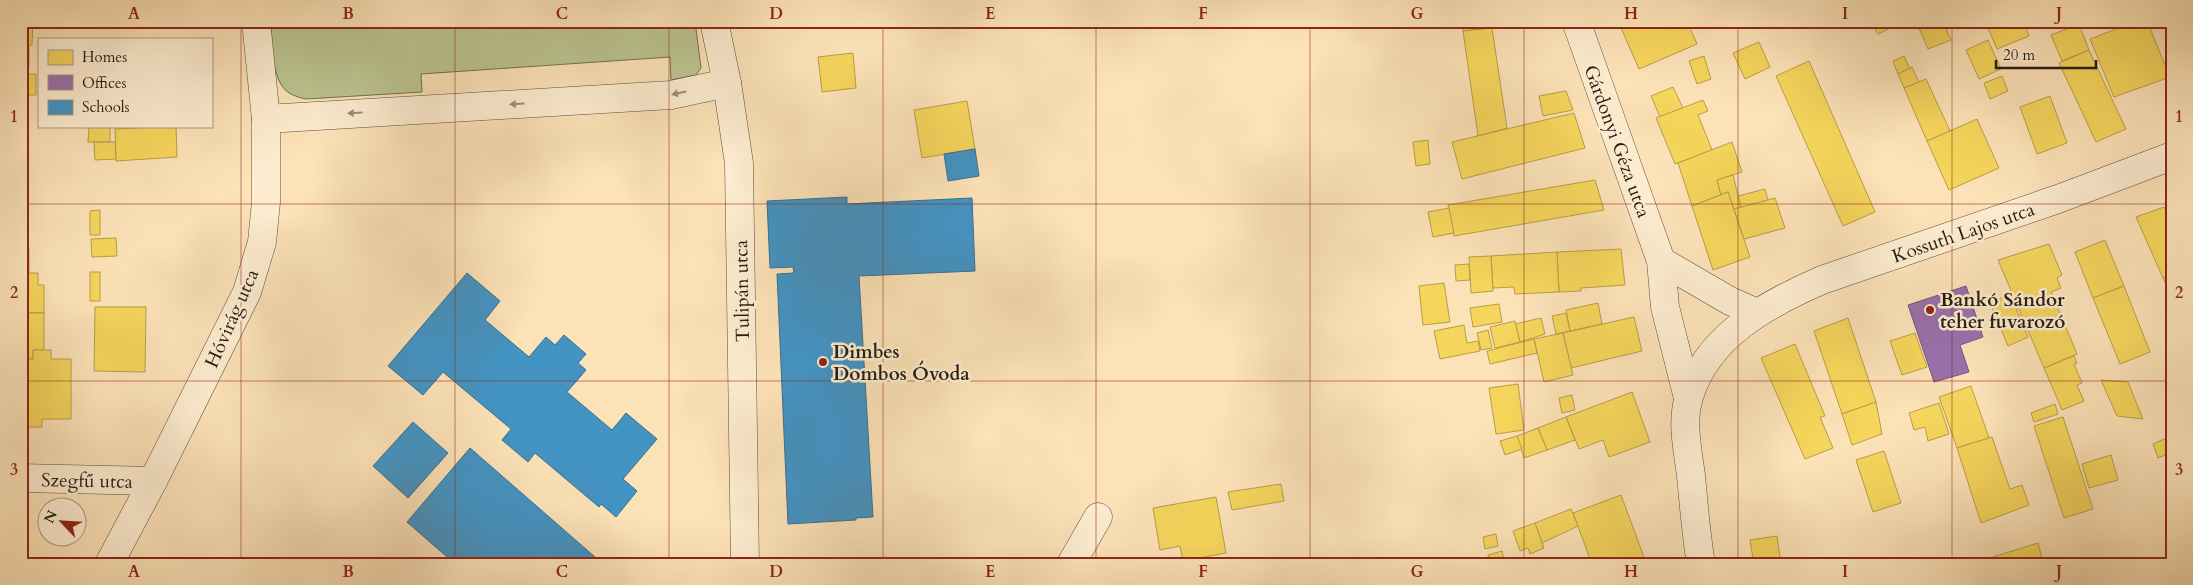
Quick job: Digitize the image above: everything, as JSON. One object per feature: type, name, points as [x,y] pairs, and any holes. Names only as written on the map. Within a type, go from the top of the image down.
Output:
[{"type":"street","name":"Hóvirág utca","points":[[109,564],[154,481],[247,292],[262,242],[266,202],[266,119],[256,21]]},
{"type":"street","name":"Tulipán utca","points":[[714,21],[727,83],[739,163],[745,564]]},
{"type":"street","name":"Gárdonyi Géza utca","points":[[1576,21],[1661,261],[1665,307],[1688,398]]},
{"type":"street","points":[[266,119],[671,95],[727,83]]},
{"type":"street","name":"Kossuth Lajos utca","points":[[1688,398],[1698,372],[1713,350],[1757,313],[1785,296],[1822,280],[2058,199],[2172,156]]},
{"type":"street","points":[[1661,261],[1730,301],[1757,313]]},
{"type":"street","points":[[1688,398],[1685,428],[1701,564]]},
{"type":"street","name":"Szegfű utca","points":[[21,478],[154,481]]},
{"type":"street","points":[[1071,564],[1098,517]]},
{"type":"green space","points":[[270,21],[695,21],[701,68],[696,75],[671,80],[670,57],[421,74],[422,92],[306,99],[289,93],[278,79],[274,64]]},
{"type":"building: Homes","points":[[21,21],[33,21],[32,45],[29,45],[29,66],[26,66],[26,74],[36,74],[36,95],[25,95],[25,125],[21,125]]},
{"type":"building: Homes","points":[[1461,21],[1491,21],[1492,28],[1463,31]]},
{"type":"building: Homes","points":[[1618,21],[1653,21],[1655,27],[1669,21],[1687,21],[1697,44],[1639,69]]},
{"type":"building: Homes","points":[[1916,21],[1943,21],[1951,40],[1928,49]]},
{"type":"building: Homes","points":[[1985,21],[2023,21],[2029,36],[1997,49]]},
{"type":"building: Homes","points":[[2137,21],[2147,21],[2170,77],[2114,97],[2090,39]]},
{"type":"building: Homes","points":[[1883,22],[1887,30],[1878,34],[1874,27]]},
{"type":"building: Homes","points":[[2079,24],[2089,50],[2062,61],[2051,35]]},
{"type":"building: Homes","points":[[1492,28],[1507,128],[1478,136],[1463,31]]},
{"type":"building: Homes","points":[[1988,40],[2001,69],[1979,79],[1966,50]]},
{"type":"building: Homes","points":[[1759,42],[1770,67],[1745,79],[1733,53]]},
{"type":"building: Homes","points":[[2089,50],[2126,129],[2096,142],[2059,63]]},
{"type":"building: Homes","points":[[853,53],[856,88],[822,92],[818,57]]},
{"type":"building: Homes","points":[[1704,56],[1711,79],[1697,84],[1689,61]]},
{"type":"building: Homes","points":[[1904,56],[1910,69],[1898,74],[1893,61]]},
{"type":"building: Homes","points":[[1809,61],[1875,212],[1843,226],[1776,76]]},
{"type":"building: Homes","points":[[1912,67],[1919,82],[1904,88],[1898,74]]},
{"type":"building: Homes","points":[[2002,76],[2008,91],[1990,99],[1984,83]]},
{"type":"building: Homes","points":[[1926,79],[1950,131],[1927,141],[1904,88]]},
{"type":"building: Homes","points":[[1673,87],[1683,108],[1660,117],[1651,96]]},
{"type":"building: Homes","points":[[1566,91],[1573,110],[1543,116],[1539,96]]},
{"type":"building: Homes","points":[[2050,96],[2067,143],[2037,154],[2020,107]]},
{"type":"building: Homes","points":[[1703,100],[1708,111],[1698,115],[1712,150],[1675,164],[1656,118]]},
{"type":"building: Homes","points":[[967,101],[975,149],[922,158],[914,110]]},
{"type":"building: Homes","points":[[1574,113],[1585,148],[1462,179],[1452,142]]},
{"type":"building: Homes","points":[[1977,119],[1999,168],[1949,190],[1927,141]]},
{"type":"building: Homes","points":[[89,128],[110,128],[110,142],[88,142]]},
{"type":"building: Homes","points":[[176,128],[177,157],[116,161],[115,129]]},
{"type":"building: Homes","points":[[1428,140],[1430,164],[1416,166],[1413,142]]},
{"type":"building: Homes","points":[[94,142],[115,142],[116,159],[95,160]]},
{"type":"building: Homes","points":[[1732,142],[1742,172],[1717,180],[1721,195],[1692,206],[1678,163]]},
{"type":"building: Homes","points":[[1733,175],[1741,208],[1734,209],[1728,192],[1721,195],[1717,180]]},
{"type":"building: Homes","points":[[1595,180],[1604,210],[1454,236],[1448,205]]},
{"type":"building: Homes","points":[[1765,189],[1768,200],[1741,208],[1738,196]]},
{"type":"building: Homes","points":[[1728,192],[1750,257],[1713,270],[1692,206]]},
{"type":"building: Homes","points":[[1775,198],[1785,228],[1744,239],[1734,209]]},
{"type":"building: Homes","points":[[2164,207],[2172,224],[2172,275],[2163,278],[2136,217]]},
{"type":"building: Homes","points":[[1449,208],[1454,233],[1433,237],[1428,212]]},
{"type":"building: Homes","points":[[100,210],[100,235],[90,235],[90,211]]},
{"type":"building: Homes","points":[[116,238],[117,256],[92,257],[91,239]]},
{"type":"building: Homes","points":[[2105,240],[2124,286],[2093,298],[2075,252]]},
{"type":"building: Homes","points":[[2049,244],[2062,275],[2057,278],[2061,288],[2051,292],[2077,354],[2044,368],[1998,260]]},
{"type":"building: Homes","points":[[21,249],[29,249],[29,273],[38,273],[38,285],[44,285],[44,313],[21,313]]},
{"type":"building: Homes","points":[[1621,249],[1625,285],[1581,288],[1581,291],[1559,292],[1557,252]]},
{"type":"building: Homes","points":[[1557,252],[1559,292],[1515,294],[1514,287],[1493,288],[1491,256]]},
{"type":"building: Homes","points":[[1491,256],[1493,291],[1471,293],[1469,257]]},
{"type":"building: Homes","points":[[1469,264],[1470,280],[1456,281],[1455,265]]},
{"type":"building: Homes","points":[[90,272],[100,272],[100,301],[90,301]]},
{"type":"building: Homes","points":[[2172,275],[2172,298],[2163,278]]},
{"type":"building: Homes","points":[[1444,283],[1450,322],[1423,325],[1419,286]]},
{"type":"building: Homes","points":[[2124,286],[2150,352],[2120,364],[2093,298]]},
{"type":"building: Homes","points":[[2010,294],[2028,337],[2008,346],[1990,303]]},
{"type":"building: Homes","points":[[1598,303],[1602,324],[1570,331],[1566,310]]},
{"type":"building: Homes","points":[[1499,304],[1502,322],[1473,327],[1470,308]]},
{"type":"building: Homes","points":[[95,307],[146,307],[145,372],[94,371]]},
{"type":"building: Homes","points":[[21,313],[44,313],[44,350],[33,350],[33,359],[21,359]]},
{"type":"building: Homes","points":[[1566,313],[1570,331],[1556,334],[1552,316]]},
{"type":"building: Homes","points":[[1634,317],[1642,351],[1571,368],[1563,333]]},
{"type":"building: Homes","points":[[1541,318],[1545,334],[1520,342],[1515,324]]},
{"type":"building: Homes","points":[[1848,318],[1876,402],[1842,414],[1814,331]]},
{"type":"building: Homes","points":[[1515,321],[1520,342],[1495,348],[1490,327]]},
{"type":"building: Homes","points":[[1464,325],[1467,343],[1478,341],[1480,351],[1440,359],[1434,331]]},
{"type":"building: Homes","points":[[1488,330],[1492,348],[1481,350],[1477,333]]},
{"type":"building: Homes","points":[[1563,333],[1573,375],[1544,382],[1534,339]]},
{"type":"building: Homes","points":[[1915,333],[1927,367],[1902,375],[1890,341]]},
{"type":"building: Homes","points":[[1534,339],[1537,353],[1490,364],[1487,351]]},
{"type":"building: Homes","points":[[1795,344],[1825,416],[1820,417],[1833,448],[1805,459],[1761,358]]},
{"type":"building: Homes","points":[[33,350],[51,350],[51,359],[71,359],[71,419],[42,419],[42,427],[21,427],[21,359],[33,359]]},
{"type":"building: Homes","points":[[2074,356],[2077,363],[2074,364],[2082,383],[2077,385],[2084,401],[2062,410],[2044,368]]},
{"type":"building: Homes","points":[[2101,380],[2128,382],[2143,419],[2117,416]]},
{"type":"building: Homes","points":[[1518,384],[1524,430],[1496,434],[1489,388]]},
{"type":"building: Homes","points":[[1971,386],[1989,438],[1957,448],[1939,397]]},
{"type":"building: Homes","points":[[1632,392],[1650,442],[1609,457],[1603,440],[1579,449],[1566,417]]},
{"type":"building: Homes","points":[[1572,395],[1575,410],[1562,413],[1559,398]]},
{"type":"building: Homes","points":[[1876,402],[1882,434],[1852,445],[1842,414]]},
{"type":"building: Homes","points":[[1939,403],[1949,434],[1928,441],[1925,427],[1914,430],[1909,413]]},
{"type":"building: Homes","points":[[2055,404],[2058,414],[2034,422],[2031,413]]},
{"type":"building: Homes","points":[[1566,417],[1575,440],[1547,450],[1538,428]]},
{"type":"building: Homes","points":[[2063,417],[2093,509],[2064,518],[2034,426]]},
{"type":"building: Homes","points":[[1538,428],[1547,450],[1524,458],[1517,436]]},
{"type":"building: Homes","points":[[1517,436],[1522,449],[1505,455],[1500,441]]},
{"type":"building: Homes","points":[[2171,436],[2172,452],[2158,458],[2153,444]]},
{"type":"building: Homes","points":[[1992,437],[2010,489],[2022,485],[2029,505],[1981,523],[1957,448]]},
{"type":"building: Homes","points":[[1884,451],[1901,503],[1873,512],[1856,460]]},
{"type":"building: Homes","points":[[2111,455],[2118,480],[2089,488],[2082,464]]},
{"type":"building: Homes","points":[[1281,484],[1284,501],[1232,510],[1228,492]]},
{"type":"building: Homes","points":[[1621,495],[1645,560],[1634,564],[1592,564],[1573,513]]},
{"type":"building: Homes","points":[[1216,497],[1226,553],[1183,561],[1180,546],[1160,550],[1153,508]]},
{"type":"building: Homes","points":[[1571,509],[1578,526],[1542,543],[1535,523]]},
{"type":"building: Homes","points":[[1535,523],[1544,548],[1530,554],[1528,548],[1520,551],[1513,531]]},
{"type":"building: Homes","points":[[1496,534],[1498,546],[1485,549],[1483,537]]},
{"type":"building: Homes","points":[[1777,536],[1781,564],[1754,564],[1750,540]]},
{"type":"building: Homes","points":[[2038,543],[2042,558],[2021,564],[1995,564],[1993,557]]},
{"type":"building: Homes","points":[[1502,551],[1505,564],[1490,564],[1488,555]]},
{"type":"building: Offices","points":[[1966,286],[1983,337],[1960,345],[1969,372],[1934,382],[1908,305]]},
{"type":"building: Schools","points":[[975,149],[979,176],[948,181],[944,154]]},
{"type":"building: Schools","name":"Dimbes Dombos Óvoda","points":[[847,197],[847,204],[972,198],[975,271],[859,276],[873,517],[856,518],[856,520],[788,524],[777,274],[794,273],[793,267],[770,268],[767,201]]},
{"type":"building: Schools","points":[[467,273],[500,301],[485,320],[529,357],[546,337],[555,345],[564,335],[586,354],[578,363],[586,370],[567,392],[612,430],[626,413],[657,439],[623,479],[637,491],[616,517],[601,504],[599,507],[535,453],[528,462],[502,440],[511,429],[443,372],[423,395],[388,366]]},
{"type":"building: Schools","points":[[413,422],[448,453],[408,498],[373,466]]},
{"type":"building: Schools","points":[[470,448],[603,564],[455,564],[407,522]]},
{"type":"place","name":"Bankó Sándor teher fuvarozó","points":[[1930,310]]},
{"type":"place","name":"Dimbes Dombos Óvoda","points":[[823,362]]}]
